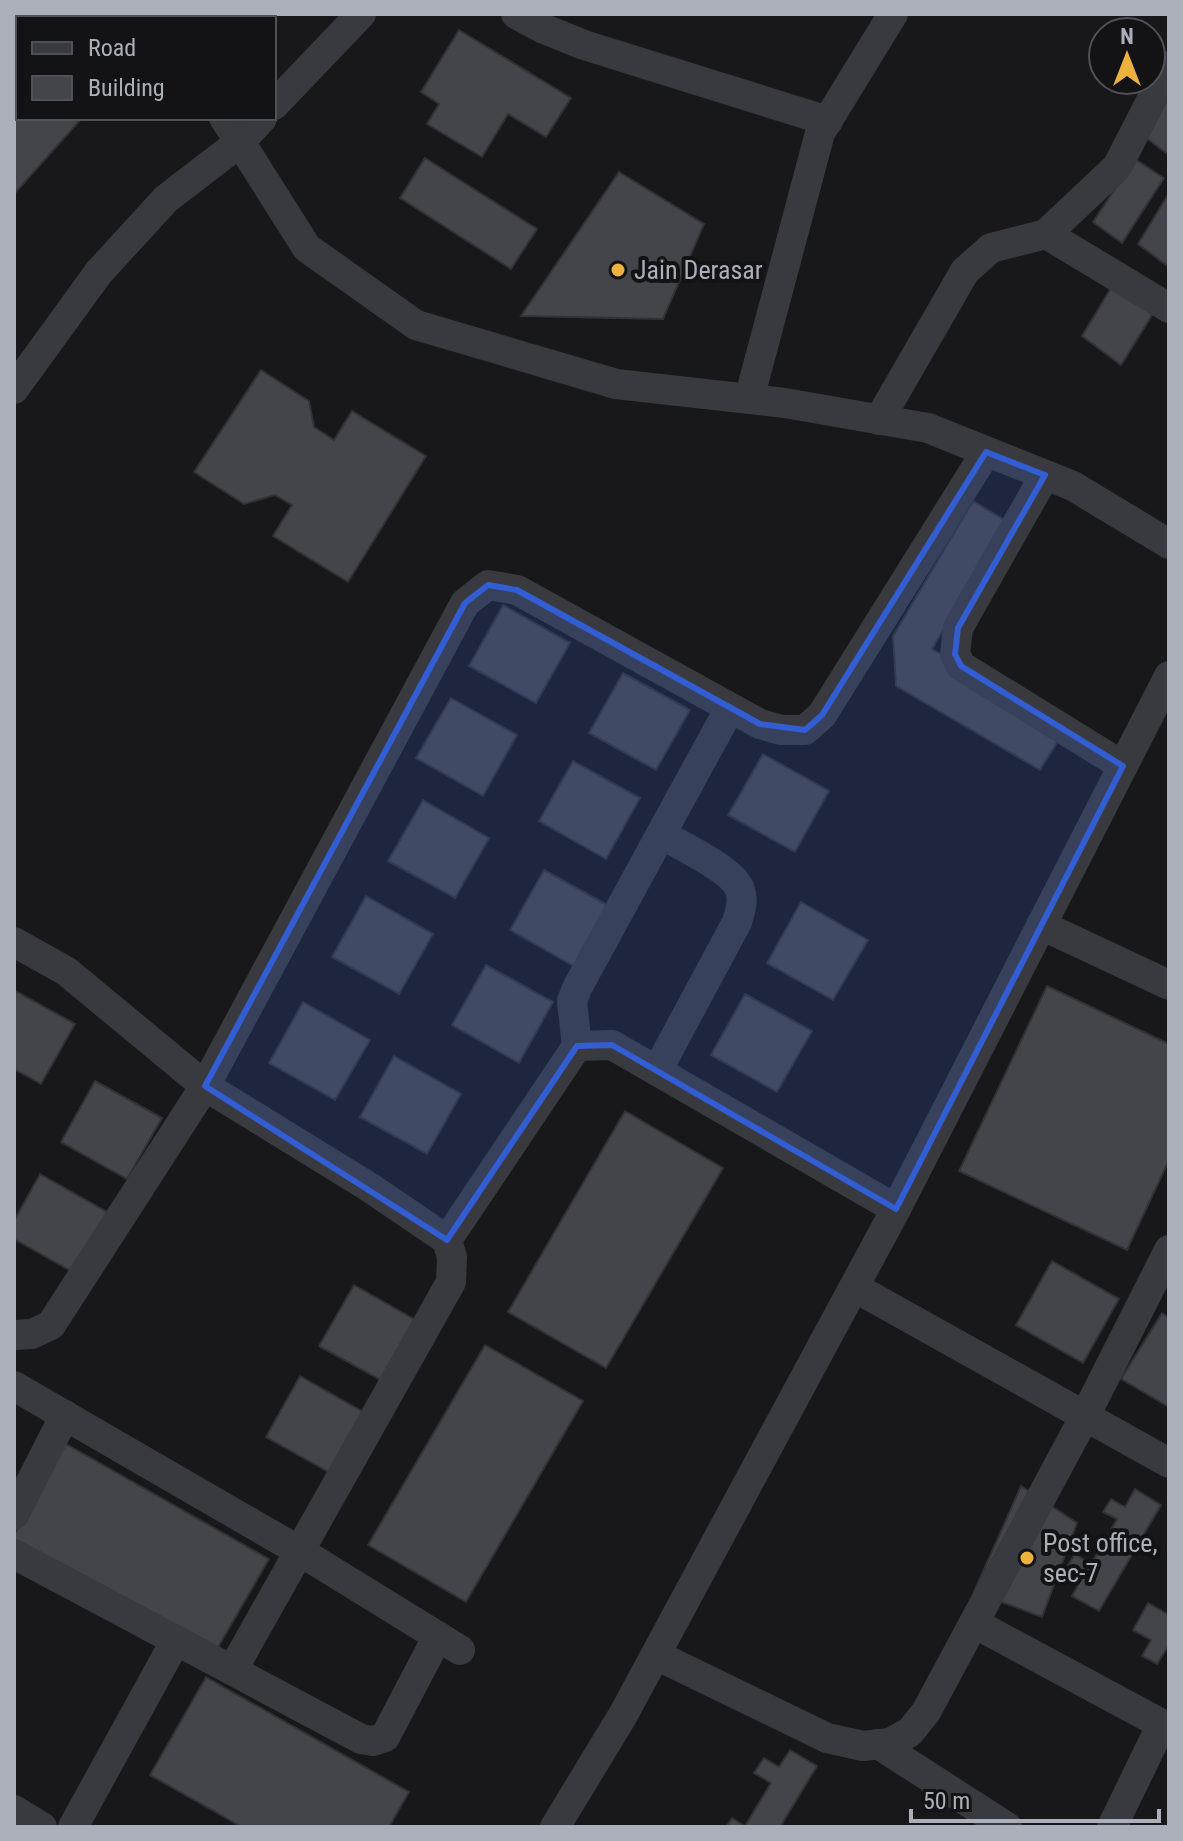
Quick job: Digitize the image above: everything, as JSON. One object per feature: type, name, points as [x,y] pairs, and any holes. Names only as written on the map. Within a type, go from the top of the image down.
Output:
[{"type":"street","points":[[276,103],[361,14]]},
{"type":"street","points":[[516,14],[584,45],[828,121]]},
{"type":"street","points":[[749,399],[820,133],[893,14]]},
{"type":"street","points":[[879,420],[965,271],[991,248],[1046,234],[1117,167],[1169,66]]},
{"type":"street","points":[[17,376],[99,272],[166,199],[232,130],[257,120]]},
{"type":"street","points":[[232,130],[307,248],[416,325],[616,384],[749,399],[928,428],[1073,486],[1169,544]]},
{"type":"street","points":[[1046,234],[1169,308]]},
{"type":"street","points":[[14,1335],[32,1334],[51,1325],[205,1086],[465,603],[488,585],[517,590],[760,724],[781,730],[805,730],[822,715],[986,452]]},
{"type":"street","points":[[1045,475],[958,628],[955,654],[961,666],[1123,766]]},
{"type":"street","points":[[555,1827],[623,1715],[896,1209],[1169,676]]},
{"type":"street","points":[[447,1240],[577,1046],[572,1001],[577,988],[730,708]]},
{"type":"street","points":[[657,1071],[737,922],[742,905],[741,891],[734,877],[661,834]]},
{"type":"street","points":[[1041,925],[1169,985]]},
{"type":"street","points":[[14,942],[66,971],[205,1086],[369,1187],[447,1240],[452,1257],[451,1282],[233,1669]]},
{"type":"street","points":[[577,1046],[612,1045],[896,1209]]},
{"type":"street","points":[[656,1655],[827,1738],[863,1746],[890,1743],[910,1732],[974,1623],[1085,1416],[1169,1250]]},
{"type":"street","points":[[854,1287],[1169,1463]]},
{"type":"street","points":[[14,1386],[301,1552],[449,1643],[385,1737],[373,1741],[361,1739],[14,1554]]},
{"type":"street","points":[[14,1515],[65,1415]]},
{"type":"street","points":[[974,1623],[1166,1726],[1112,1827]]},
{"type":"street","points":[[73,1827],[176,1640]]},
{"type":"street","points":[[878,1744],[1007,1827]]},
{"type":"street","points":[[14,1810],[42,1827]]},
{"type":"highlighted area","points":[[986,452],[1045,475],[958,628],[955,654],[961,666],[1123,766],[896,1209],[612,1045],[577,1046],[447,1240],[205,1086],[465,603],[488,585],[517,590],[760,724],[805,730],[822,715]]},
{"type":"building","points":[[14,29],[16,120],[80,120],[15,193]]},
{"type":"building","points":[[459,30],[571,98],[546,137],[508,114],[482,157],[427,124],[439,104],[421,92]]},
{"type":"building","points":[[1169,81],[1169,155],[1138,132],[1160,96],[1167,96]]},
{"type":"building","points":[[425,158],[537,229],[511,269],[400,198]]},
{"type":"building","points":[[1135,159],[1164,178],[1122,243],[1093,222]]},
{"type":"building","name":"Jain Derasar","points":[[619,172],[704,224],[663,319],[521,316]]},
{"type":"building","points":[[1169,193],[1169,267],[1138,244]]},
{"type":"building","points":[[1114,283],[1157,307],[1121,365],[1082,336]]},
{"type":"building","points":[[261,370],[309,401],[314,427],[334,440],[352,411],[426,456],[348,582],[273,536],[292,505],[275,495],[244,504],[194,472]]},
{"type":"building","points":[[973,501],[1008,522],[932,649],[1066,728],[1040,770],[896,686],[893,636]]},
{"type":"building","points":[[503,605],[570,643],[536,703],[469,666]]},
{"type":"building","points":[[623,673],[690,710],[656,770],[589,733]]},
{"type":"building","points":[[451,698],[517,735],[483,796],[416,758]]},
{"type":"building","points":[[763,754],[829,791],[795,852],[728,815]]},
{"type":"building","points":[[573,761],[640,798],[606,859],[539,821]]},
{"type":"building","points":[[423,800],[489,838],[455,898],[388,861]]},
{"type":"building","points":[[544,870],[611,907],[577,968],[510,930]]},
{"type":"building","points":[[366,896],[433,934],[399,994],[332,957]]},
{"type":"building","points":[[801,902],[868,940],[833,1000],[767,963]]},
{"type":"building","points":[[486,965],[553,1002],[519,1063],[452,1025]]},
{"type":"building","points":[[1047,986],[1169,1044],[1169,1160],[1127,1250],[959,1171]]},
{"type":"building","points":[[14,990],[75,1024],[41,1084],[14,1069]]},
{"type":"building","points":[[745,994],[812,1031],[777,1092],[711,1055]]},
{"type":"building","points":[[303,1002],[370,1040],[335,1100],[269,1063]]},
{"type":"building","points":[[394,1056],[461,1094],[427,1154],[360,1117]]},
{"type":"building","points":[[95,1081],[162,1118],[127,1179],[61,1142]]},
{"type":"building","points":[[625,1111],[723,1168],[606,1368],[508,1312]]},
{"type":"building","points":[[40,1174],[107,1212],[73,1272],[14,1239],[14,1221]]},
{"type":"building","points":[[1052,1261],[1119,1299],[1083,1363],[1016,1325]]},
{"type":"building","points":[[354,1285],[421,1323],[386,1383],[319,1346]]},
{"type":"building","points":[[1162,1313],[1169,1318],[1169,1407],[1121,1379]]},
{"type":"building","points":[[485,1345],[583,1401],[466,1602],[368,1545]]},
{"type":"building","points":[[300,1376],[367,1414],[332,1474],[266,1437]]},
{"type":"building","points":[[66,1444],[269,1559],[213,1656],[14,1544],[14,1535]]},
{"type":"building","name":"Post office, sec-7","points":[[1021,1486],[1077,1523],[1042,1617],[974,1592]]},
{"type":"building","points":[[1135,1489],[1161,1505],[1099,1611],[1072,1596],[1082,1578],[1066,1568],[1075,1554],[1091,1564],[1117,1519],[1103,1512],[1111,1499],[1125,1507]]},
{"type":"building","points":[[1148,1603],[1169,1615],[1169,1649],[1157,1664],[1142,1656],[1151,1640],[1133,1630]]},
{"type":"building","points":[[206,1677],[409,1792],[389,1827],[242,1827],[150,1775]]},
{"type":"building","points":[[790,1750],[817,1766],[780,1827],[726,1827],[732,1818],[745,1826],[771,1783],[754,1773],[764,1758],[779,1767]]},
{"type":"place","name":"Jain Derasar","points":[[618,270]]},
{"type":"place","name":"Post office, sec-7","points":[[1027,1558]]}]
